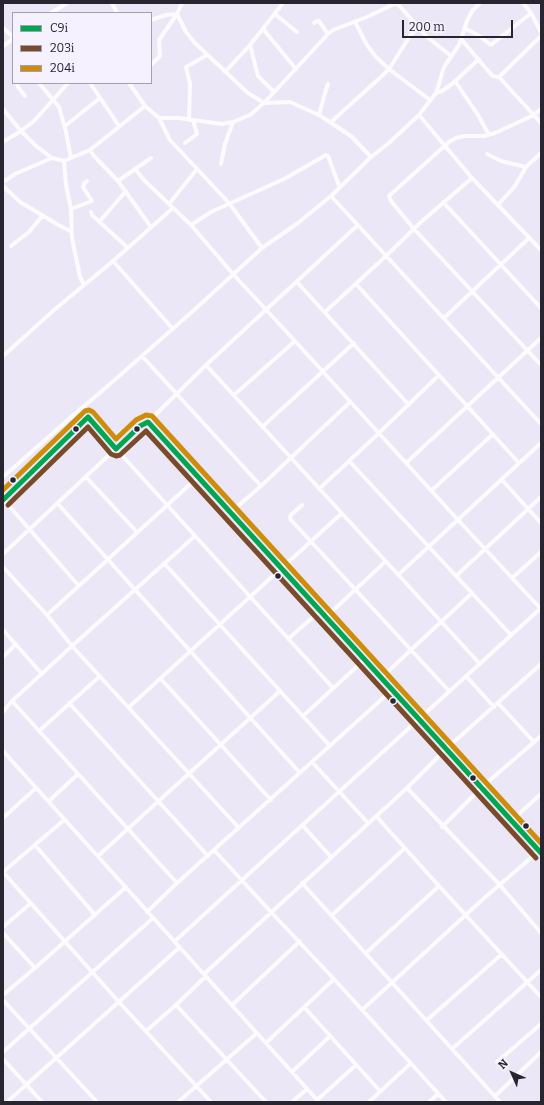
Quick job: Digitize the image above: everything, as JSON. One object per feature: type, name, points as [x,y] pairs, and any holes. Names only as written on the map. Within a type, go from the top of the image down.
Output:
[{"type":"street","points":[[53,12],[67,3]]},
{"type":"street","points":[[112,3],[116,12]]},
{"type":"street","points":[[152,64],[160,56],[159,40],[177,14],[182,3]]},
{"type":"street","points":[[225,72],[250,45],[283,3]]},
{"type":"street","points":[[159,118],[222,124],[233,122],[250,115],[264,103],[333,30],[355,22],[396,3],[426,36],[451,56]]},
{"type":"street","points":[[3,477],[173,329],[262,248],[298,223],[331,196],[371,157],[390,142],[419,115],[436,93],[444,67],[461,39],[464,28],[472,11],[480,3]]},
{"type":"street","points":[[526,4],[541,32]]},
{"type":"street","points":[[464,28],[478,35],[491,45],[531,13]]},
{"type":"street","points":[[152,20],[166,15],[177,14]]},
{"type":"street","points":[[177,14],[190,38],[248,93],[264,103],[290,102],[331,122],[352,137],[371,157]]},
{"type":"street","points":[[275,14],[297,32]]},
{"type":"street","points":[[314,24],[318,20],[328,34]]},
{"type":"street","points":[[355,22],[367,46],[376,57],[389,69],[430,100]]},
{"type":"street","points":[[3,28],[12,37]]},
{"type":"street","points":[[331,122],[389,69],[404,43],[418,28]]},
{"type":"street","points":[[263,29],[296,69]]},
{"type":"street","points":[[499,77],[541,36]]},
{"type":"street","points":[[3,46],[12,39]]},
{"type":"street","points":[[461,39],[493,76],[499,77],[541,123]]},
{"type":"street","points":[[250,45],[258,76],[274,92]]},
{"type":"street","points":[[185,143],[197,134],[191,120],[190,84],[186,67],[207,55]]},
{"type":"street","points":[[436,93],[442,91],[455,81],[479,59]]},
{"type":"street","points":[[455,81],[480,118],[489,135]]},
{"type":"street","points":[[17,84],[25,96]]},
{"type":"street","points":[[40,84],[59,107],[65,126],[71,158]]},
{"type":"street","points":[[3,142],[34,121],[67,84]]},
{"type":"street","points":[[91,84],[119,126]]},
{"type":"street","points":[[130,84],[144,106],[159,118],[170,140],[229,203],[262,248]]},
{"type":"street","points":[[319,116],[324,93],[328,84]]},
{"type":"street","points":[[65,126],[100,98]]},
{"type":"street","points":[[3,109],[21,131],[36,146],[52,158],[64,160],[90,150],[144,106]]},
{"type":"street","points":[[541,109],[534,115],[489,135],[456,138],[449,142],[394,190],[390,196],[391,201],[414,228],[541,365]]},
{"type":"street","points":[[419,115],[472,178],[541,250]]},
{"type":"street","points":[[221,164],[225,144],[233,122]]},
{"type":"street","points":[[90,150],[126,191],[151,227]]},
{"type":"street","points":[[498,205],[515,186],[526,167],[541,153]]},
{"type":"street","points":[[487,154],[501,160],[526,167]]},
{"type":"street","points":[[190,225],[229,203],[284,179],[326,155],[328,156],[340,186]]},
{"type":"street","points":[[3,182],[15,174],[52,158]]},
{"type":"street","points":[[118,181],[151,158]]},
{"type":"street","points":[[64,160],[66,185],[71,209],[72,238],[80,278],[84,285]]},
{"type":"street","points":[[136,169],[190,225],[458,520],[541,608],[175,941]]},
{"type":"street","points":[[169,204],[197,169]]},
{"type":"street","points":[[325,312],[414,228],[472,178]]},
{"type":"street","points":[[71,209],[92,201],[83,187],[87,181]]},
{"type":"street","points":[[3,186],[20,202],[72,232]]},
{"type":"street","points":[[100,221],[126,191]]},
{"type":"street","points":[[331,196],[541,424]]},
{"type":"street","points":[[443,202],[541,308]]},
{"type":"street","points":[[3,356],[173,208]]},
{"type":"street","points":[[91,212],[128,248]]},
{"type":"street","points":[[11,246],[29,232],[43,215]]},
{"type":"street","points":[[3,554],[140,426],[148,422],[177,393],[358,225]]},
{"type":"street","points":[[444,318],[529,238]]},
{"type":"street","points":[[113,261],[173,329]]},
{"type":"street","points":[[296,282],[354,343],[409,405]]},
{"type":"street","points":[[356,284],[519,463]]},
{"type":"street","points":[[406,463],[541,338]]},
{"type":"street","points":[[234,395],[295,341]]},
{"type":"street","points":[[262,427],[354,343]]},
{"type":"street","points":[[142,356],[261,486]]},
{"type":"street","points":[[206,366],[480,664]]},
{"type":"street","points":[[319,489],[439,376]]},
{"type":"street","points":[[230,513],[261,486],[350,402]]},
{"type":"street","points":[[80,409],[333,688]]},
{"type":"street","points":[[79,586],[3,500],[88,418]]},
{"type":"street","points":[[148,422],[364,660],[541,851],[465,915],[362,1010]]},
{"type":"street","points":[[432,490],[493,434]]},
{"type":"street","points":[[398,575],[541,443]]},
{"type":"street","points":[[349,461],[511,635]]},
{"type":"street","points":[[86,477],[137,532]]},
{"type":"street","points":[[47,615],[198,477]]},
{"type":"street","points":[[502,480],[541,523]]},
{"type":"street","points":[[456,576],[541,497]]},
{"type":"street","points":[[58,504],[300,773]]},
{"type":"street","points":[[302,505],[290,518],[449,691]]},
{"type":"street","points":[[129,707],[341,514]]},
{"type":"street","points":[[3,712],[12,701],[72,646],[195,536]]},
{"type":"street","points":[[512,578],[541,552]]},
{"type":"street","points":[[326,617],[385,562]]},
{"type":"street","points":[[164,563],[330,746]]},
{"type":"street","points":[[3,567],[47,615],[72,646],[239,828]]},
{"type":"street","points":[[381,678],[472,593]]},
{"type":"street","points":[[288,639],[320,611]]},
{"type":"street","points":[[3,630],[42,674]]},
{"type":"street","points":[[3,657],[16,644]]},
{"type":"street","points":[[303,716],[364,660]]},
{"type":"street","points":[[146,1031],[176,1005],[205,975],[302,883],[407,788],[446,749],[541,664]]},
{"type":"street","points":[[39,731],[100,676]]},
{"type":"street","points":[[466,676],[494,707]]},
{"type":"street","points":[[161,679],[271,800]]},
{"type":"street","points":[[147,912],[177,883],[392,690]]},
{"type":"street","points":[[98,856],[280,691]]},
{"type":"street","points":[[12,701],[177,883]]},
{"type":"street","points":[[69,703],[208,856]]},
{"type":"street","points":[[498,703],[534,742]]},
{"type":"street","points":[[442,827],[482,787],[541,736]]},
{"type":"street","points":[[3,751],[318,1101],[356,1065]]},
{"type":"street","points":[[312,762],[368,823]]},
{"type":"street","points":[[49,801],[78,774]]},
{"type":"street","points":[[193,780],[239,828]]},
{"type":"street","points":[[4,815],[36,788]]},
{"type":"street","points":[[407,788],[442,827],[500,885],[541,934]]},
{"type":"street","points":[[512,820],[541,794]]},
{"type":"street","points":[[376,816],[465,915],[541,996]]},
{"type":"street","points":[[64,820],[3,872],[66,941],[118,1002],[211,1102]]},
{"type":"street","points":[[303,826],[331,857]]},
{"type":"street","points":[[35,845],[95,915]]},
{"type":"street","points":[[332,915],[404,848]]},
{"type":"street","points":[[214,850],[241,881],[300,941],[446,1102]]},
{"type":"street","points":[[302,883],[500,1102]]},
{"type":"street","points":[[366,953],[439,886]]},
{"type":"street","points":[[3,994],[35,968],[126,887]]},
{"type":"street","points":[[3,927],[31,903]]},
{"type":"street","points":[[3,1052],[153,918]]},
{"type":"street","points":[[3,933],[35,968]]},
{"type":"street","points":[[232,1005],[300,941]]},
{"type":"street","points":[[7,1102],[180,947]]},
{"type":"street","points":[[427,1020],[502,954]]},
{"type":"street","points":[[452,1049],[541,970]]},
{"type":"street","points":[[266,1043],[334,979]]},
{"type":"street","points":[[3,1000],[97,1102]]},
{"type":"street","points":[[176,1005],[266,1102]]},
{"type":"street","points":[[304,1007],[380,1091]]},
{"type":"street","points":[[497,1062],[541,1024]]},
{"type":"street","points":[[178,1102],[228,1060],[257,1033]]},
{"type":"street","points":[[292,1072],[330,1036]]},
{"type":"street","points":[[495,1096],[541,1052]]},
{"type":"street","points":[[3,1058],[42,1102]]},
{"type":"street","points":[[369,1102],[411,1064]]},
{"type":"street","points":[[292,1102],[307,1089]]},
{"type":"street","points":[[429,1102],[438,1094]]},
{"type":"transit line","name":"204i","points":[[3,490],[85,411],[89,410],[93,412],[116,439],[136,420],[146,415],[152,416],[541,843]]},
{"type":"transit line","name":"C9i","points":[[3,500],[88,417],[116,449],[140,426],[148,422],[541,853]]},
{"type":"transit line","name":"203i","points":[[8,505],[88,427],[111,454],[116,456],[120,455],[146,431],[536,858]]}]
